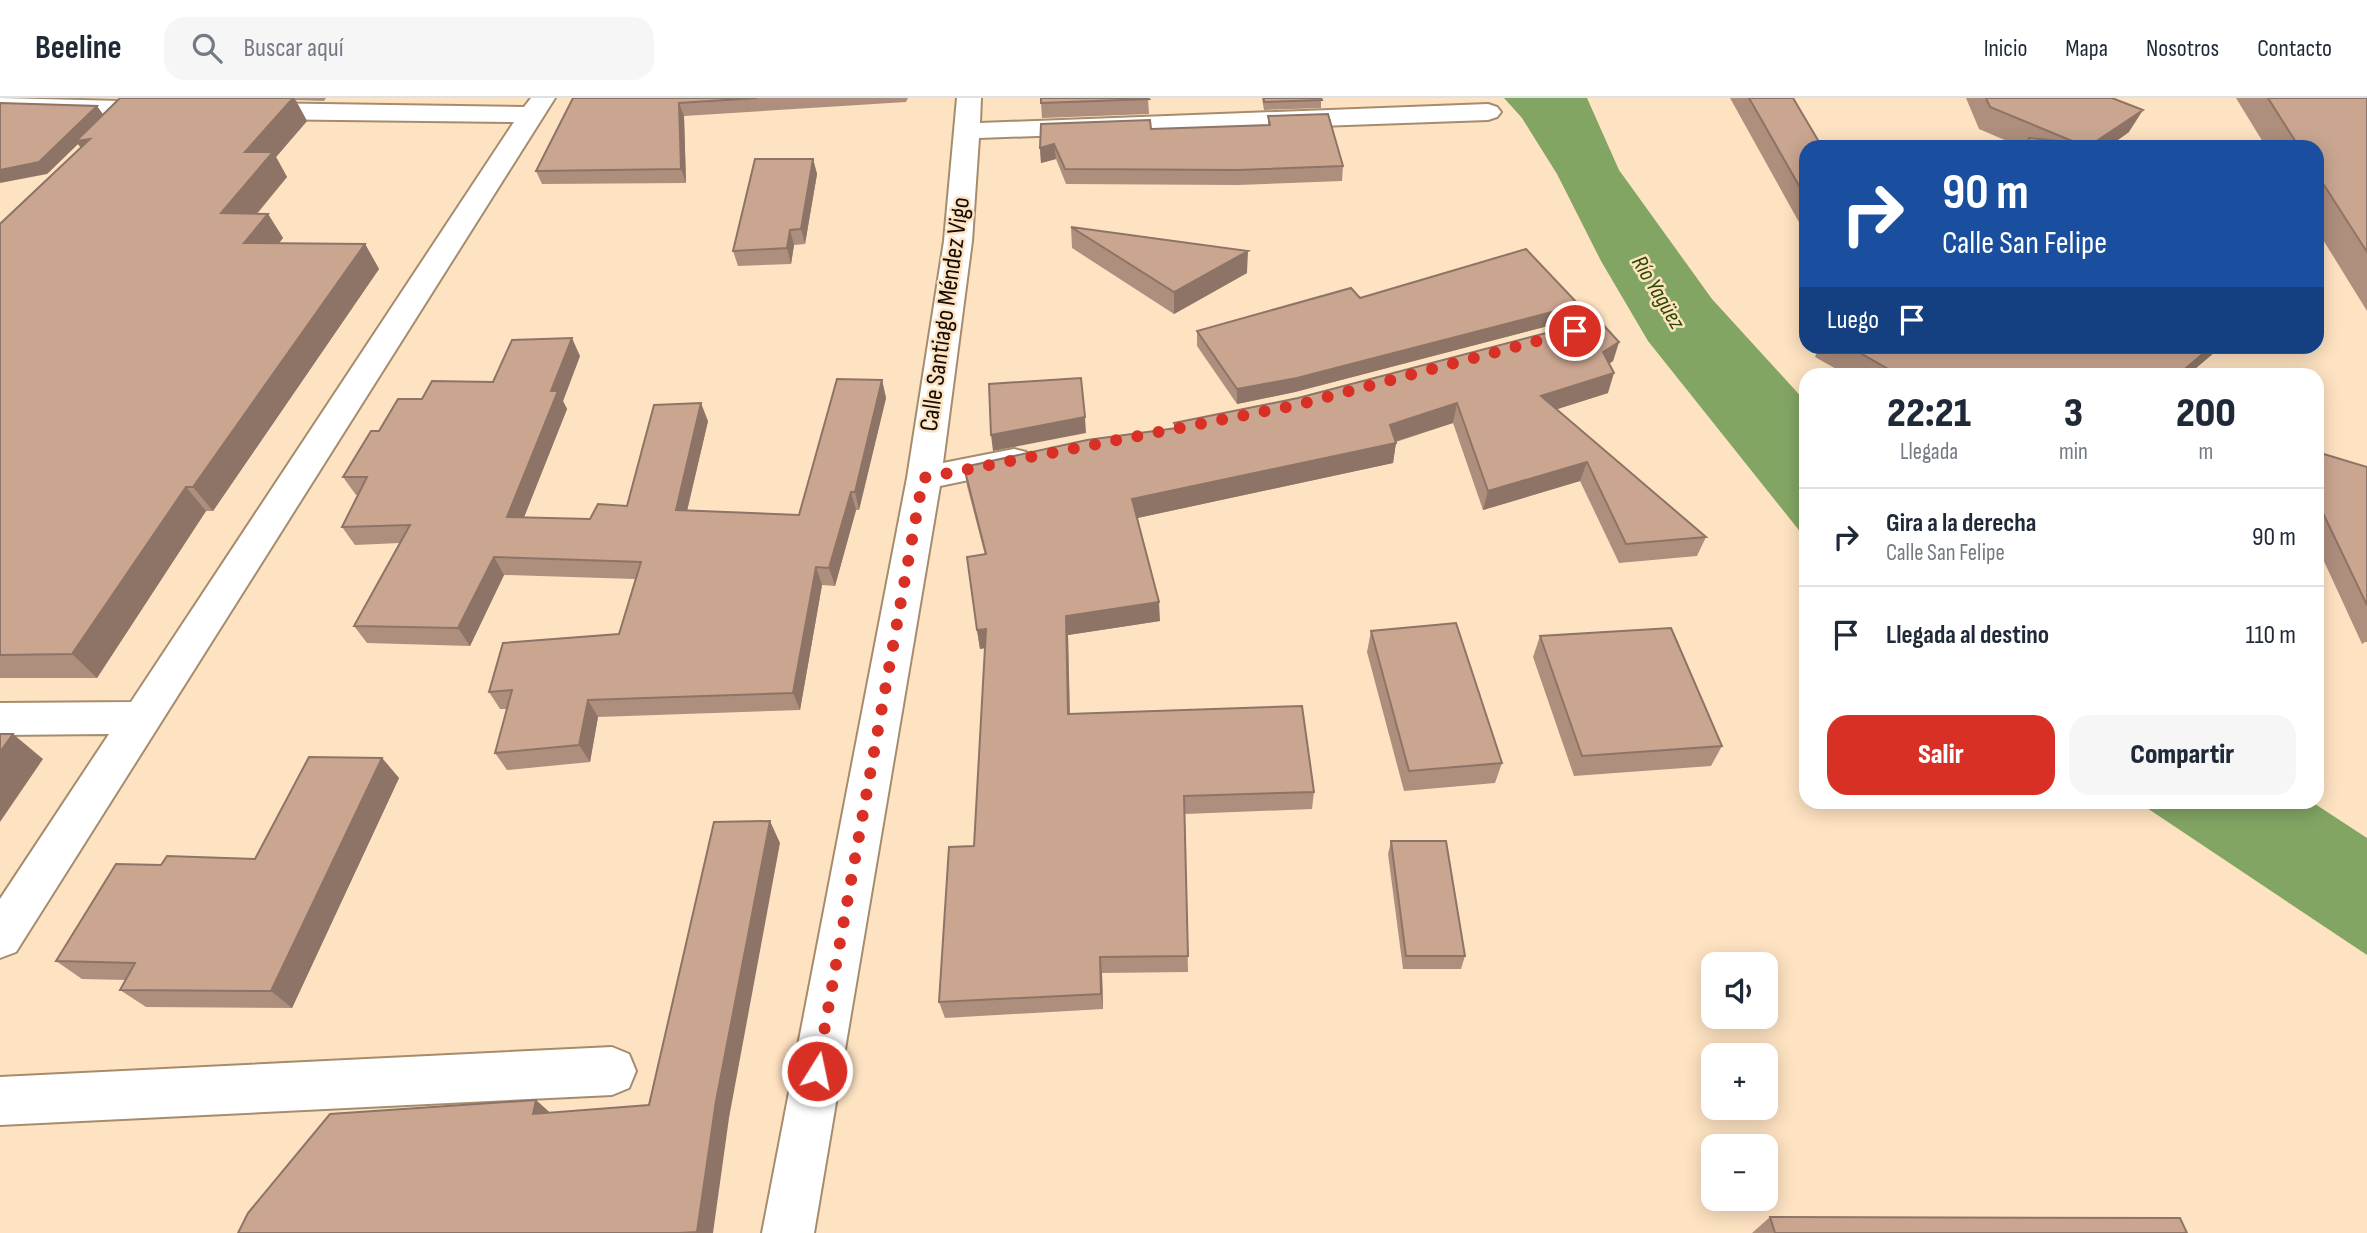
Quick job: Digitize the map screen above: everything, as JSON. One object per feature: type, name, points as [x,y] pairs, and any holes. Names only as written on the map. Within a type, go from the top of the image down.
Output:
[{"type":"street","points":[[968,109],[989,98]]},
{"type":"street","points":[[0,105],[49,102],[131,109],[183,110]]},
{"type":"street","points":[[234,106],[538,107]]},
{"type":"street","points":[[0,939],[538,107]]},
{"type":"street","points":[[103,137],[131,109]]},
{"type":"street","points":[[968,109],[1488,112]]},
{"type":"street","name":"Calle Santiago Méndez Vigo","points":[[788,1233],[923,478],[958,241],[968,109]]},
{"type":"street","points":[[923,478],[1044,454]]},
{"type":"street","points":[[0,719],[141,718]]},
{"type":"street","points":[[0,1101],[612,1071]]},
{"type":"water","name":"Río Yagüez","points":[[1504,98],[1587,98],[1619,170],[1712,299],[1799,394],[1799,530],[1648,341],[1601,261],[1557,174],[1522,118]]},
{"type":"water","points":[[2148,809],[2323,809],[2367,838],[2367,955]]},
{"type":"building","points":[[120,98],[293,98],[245,152],[273,152],[221,213],[268,214],[244,243],[365,244],[193,487],[186,487],[72,654],[0,655],[0,224],[90,139],[76,141]]},
{"type":"building","points":[[573,98],[757,98],[679,103],[681,169],[536,171]]},
{"type":"building","points":[[1041,98],[1148,98],[1149,99],[1041,103]]},
{"type":"building","points":[[1264,98],[1321,98],[1322,100],[1264,102]]},
{"type":"building","points":[[1749,98],[1793,98],[1818,140],[1799,140],[1799,186]]},
{"type":"building","points":[[1986,98],[2112,98],[2143,110],[2098,140],[2070,140],[1990,107]]},
{"type":"building","points":[[2268,98],[2367,98],[2367,252],[2324,185],[2324,140],[2295,140]]},
{"type":"building","points":[[0,103],[97,106],[39,162],[0,170]]},
{"type":"building","points":[[1328,114],[1343,166],[1238,170],[1065,169],[1054,144],[1040,148],[1041,124],[1150,120],[1151,129],[1270,125],[1268,116]]},
{"type":"building","points":[[755,159],[813,159],[801,229],[790,230],[787,248],[733,251]]},
{"type":"building","points":[[1071,227],[1159,239],[1248,251],[1174,292]]},
{"type":"building","points":[[1526,249],[1579,305],[1297,378],[1237,389],[1197,331],[1351,288],[1360,298]]},
{"type":"building","points":[[1596,317],[1619,342],[1603,352],[1614,373],[1541,396],[1706,537],[1626,544],[1587,462],[1488,491],[1457,403],[1390,425],[1396,443],[1132,499],[1159,602],[1066,616],[1068,714],[1302,706],[1314,792],[1184,796],[1188,956],[1100,957],[1101,994],[939,1002],[949,847],[974,846],[986,629],[977,630],[967,557],[986,554],[964,467],[1087,440],[1177,428],[1174,423],[1298,398],[1592,321]]},
{"type":"building","points":[[572,338],[551,391],[558,391],[507,517],[590,519],[598,504],[627,506],[654,405],[701,403],[676,510],[799,515],[837,379],[882,380],[855,492],[851,492],[829,568],[816,567],[793,693],[588,700],[579,745],[495,753],[512,690],[489,692],[503,643],[619,634],[641,562],[494,557],[458,628],[354,626],[410,525],[342,527],[367,477],[343,477],[371,431],[379,431],[398,399],[422,399],[432,381],[493,382],[512,340]]},
{"type":"building","points":[[1862,354],[2203,354],[2186,368],[1886,368]]},
{"type":"building","points":[[1081,378],[1085,417],[991,435],[989,384]]},
{"type":"building","points":[[2324,454],[2367,467],[2367,605],[2324,515]]},
{"type":"building","points":[[1456,623],[1502,763],[1409,771],[1371,631]]},
{"type":"building","points":[[1671,628],[1722,746],[1582,756],[1540,636]]},
{"type":"building","points":[[0,734],[13,734],[0,752]]},
{"type":"building","points":[[309,757],[382,758],[271,991],[120,990],[135,963],[56,961],[116,864],[161,865],[167,856],[255,859]]},
{"type":"building","points":[[770,821],[716,1101],[697,1232],[238,1233],[248,1213],[330,1114],[536,1100],[533,1114],[649,1105],[714,822]]},
{"type":"building","points":[[1391,841],[1446,841],[1465,956],[1406,956]]},
{"type":"building","points":[[1770,1217],[2180,1218],[2187,1233],[1775,1233]]},
{"type":"route","points":[[817,1071],[923,478],[1297,405],[1575,331]]}]
